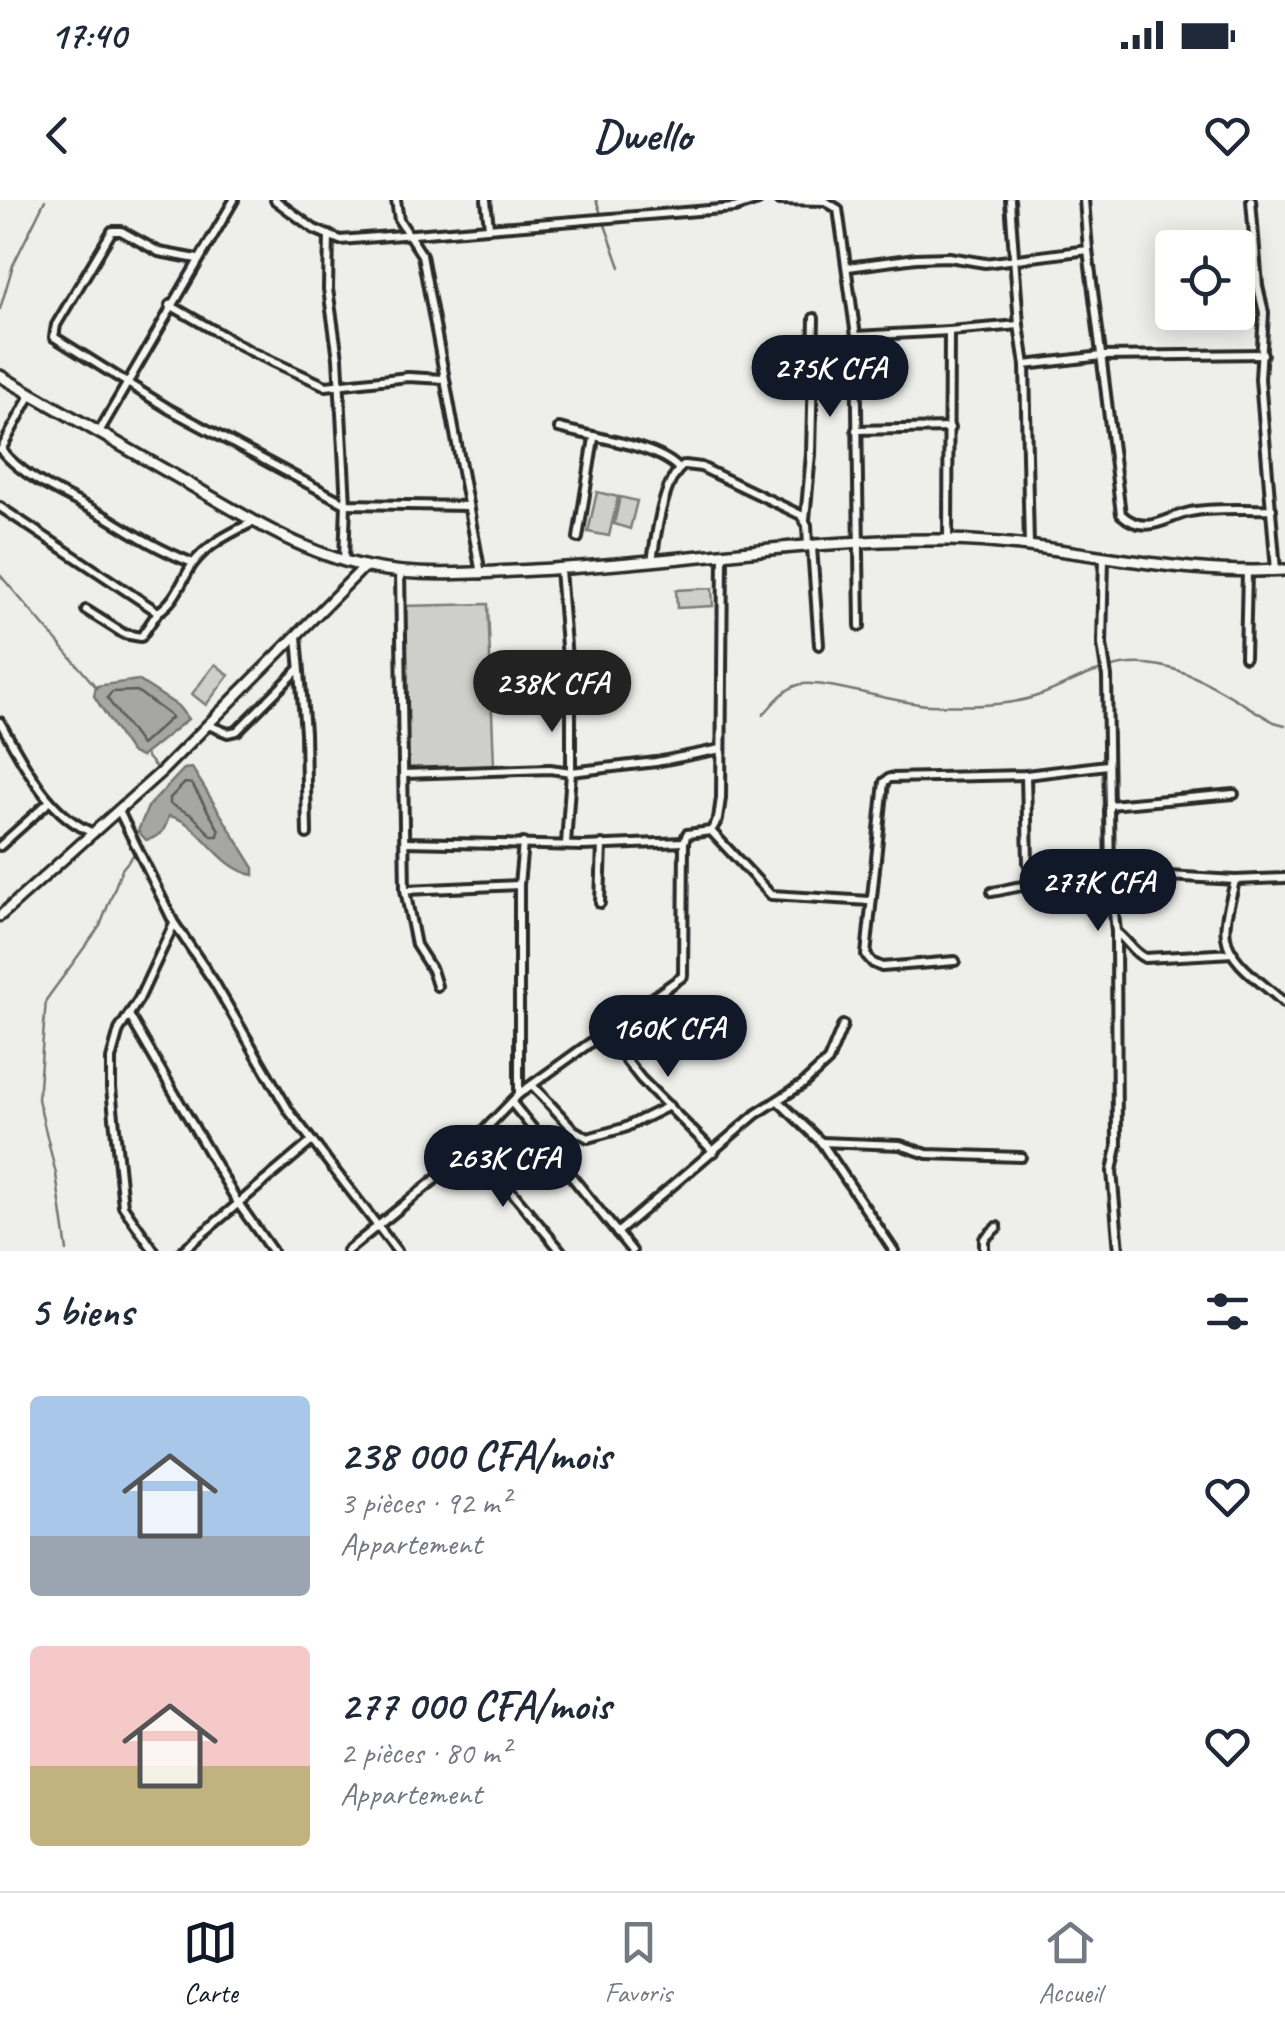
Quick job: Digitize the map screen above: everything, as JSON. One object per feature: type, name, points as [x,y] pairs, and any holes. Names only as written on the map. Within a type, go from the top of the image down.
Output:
[{"type":"main road","points":[[0,376],[254,521],[344,560],[400,572],[481,574],[858,543],[948,540],[1173,569],[1280,571]]},
{"type":"street","points":[[98,432],[234,200]]},
{"type":"street","points":[[275,200],[314,229],[340,240],[734,208],[758,200]]},
{"type":"street","points":[[396,200],[400,220],[422,255],[481,574]]},
{"type":"street","points":[[486,200],[488,227]]},
{"type":"street","points":[[695,200],[696,210]]},
{"type":"street","points":[[778,200],[836,206],[848,267],[856,336],[860,626]]},
{"type":"street","points":[[1010,200],[1019,324],[1026,365],[1029,548]]},
{"type":"street","points":[[1084,200],[1119,505],[1124,518],[1153,524],[1166,523],[1188,512],[1272,510]]},
{"type":"street","points":[[1251,200],[1264,314],[1260,379],[1280,571]]},
{"type":"street","points":[[196,259],[160,252],[116,229],[56,325],[58,342],[259,460],[346,504],[468,506]]},
{"type":"street","points":[[329,235],[328,289],[338,358],[346,504],[344,560]]},
{"type":"street","points":[[848,267],[916,258],[985,262],[1088,250]]},
{"type":"street","points":[[170,305],[303,378],[326,386],[408,377],[444,379]]},
{"type":"street","points":[[814,318],[811,454],[805,520],[819,645]]},
{"type":"street","points":[[856,336],[1019,324]]},
{"type":"street","points":[[948,540],[949,331]]},
{"type":"street","points":[[1026,365],[1102,356],[1263,354]]},
{"type":"street","points":[[31,394],[0,451],[69,500],[108,518],[158,550],[193,563]]},
{"type":"street","points":[[560,428],[636,448],[672,461],[678,468]]},
{"type":"street","points":[[856,430],[950,428]]},
{"type":"street","points":[[578,538],[594,438]]},
{"type":"street","points":[[678,468],[701,468],[777,502],[805,520]]},
{"type":"street","points":[[652,561],[660,516],[678,468]]},
{"type":"street","points":[[0,508],[158,612]]},
{"type":"street","points":[[86,610],[124,634],[140,637],[169,604],[193,563],[215,542],[254,521]]},
{"type":"street","points":[[711,831],[719,812],[724,555]]},
{"type":"street","points":[[1104,558],[1102,644],[1107,677],[1110,875],[1116,932],[1117,1147],[1112,1171],[1119,1251]]},
{"type":"street","points":[[0,916],[119,812],[365,566]]},
{"type":"street","points":[[560,569],[571,711],[566,844]]},
{"type":"street","points":[[400,572],[405,890],[416,945],[438,986]]},
{"type":"street","points":[[1245,656],[1247,572]]},
{"type":"street","points":[[297,634],[308,834]]},
{"type":"street","points":[[208,725],[228,733],[237,731],[299,670]]},
{"type":"street","points":[[0,722],[50,801],[73,824],[95,834]]},
{"type":"street","points":[[404,774],[550,769],[571,772],[721,749]]},
{"type":"street","points":[[955,961],[882,967],[866,955],[884,782],[890,778],[1026,775],[1108,765]]},
{"type":"street","points":[[1026,775],[1028,863]]},
{"type":"street","points":[[1109,804],[1234,794]]},
{"type":"street","points":[[0,846],[50,801]]},
{"type":"street","points":[[119,812],[174,923],[311,1142],[397,1251]]},
{"type":"street","points":[[347,1251],[473,1145],[520,1094],[682,976],[684,842],[687,834],[711,831]]},
{"type":"street","points":[[711,831],[772,895],[870,901]]},
{"type":"street","points":[[404,842],[684,842]]},
{"type":"street","points":[[520,1094],[519,885],[523,843]]},
{"type":"street","points":[[600,902],[602,844]]},
{"type":"street","points":[[1110,875],[1285,878]]},
{"type":"street","points":[[1235,880],[1225,935],[1233,953],[1285,1004]]},
{"type":"street","points":[[992,892],[1036,884],[1064,885],[1077,891],[1111,891]]},
{"type":"street","points":[[405,890],[519,885]]},
{"type":"street","points":[[154,1251],[123,1206],[111,1059],[114,1042],[174,923]]},
{"type":"street","points":[[1116,932],[1136,954],[1145,958],[1233,953]]},
{"type":"street","points":[[129,1014],[238,1203],[272,1251]]},
{"type":"street","points":[[617,1232],[756,1114],[828,1061],[843,1025]]},
{"type":"street","points":[[599,1034],[714,1152]]},
{"type":"street","points":[[532,1085],[574,1130],[588,1138],[599,1138],[669,1106]]},
{"type":"street","points":[[778,1101],[821,1142],[894,1251]]},
{"type":"street","points":[[512,1103],[632,1251]]},
{"type":"street","points":[[182,1251],[311,1142]]},
{"type":"street","points":[[821,1142],[900,1145],[926,1154],[1020,1157]]},
{"type":"street","points":[[473,1145],[561,1251]]},
{"type":"street","points":[[984,1251],[984,1239],[997,1227]]},
{"type":"shaded area","points":[[597,492],[618,497],[609,536],[588,532]]},
{"type":"shaded area","points":[[620,497],[637,501],[630,529],[614,524]]},
{"type":"shaded area","points":[[712,588],[713,606],[677,608],[676,590]]},
{"type":"shaded area","points":[[488,604],[494,766],[407,768],[402,606]]},
{"type":"shaded area","points":[[215,664],[229,675],[206,705],[192,694]]},
{"type":"water","points":[[138,680],[178,706],[188,719],[141,757],[130,752],[94,696],[96,686]]},
{"type":"water","points":[[192,768],[254,868],[254,875],[229,864],[180,820],[169,816],[162,832],[151,839],[146,840],[138,831],[148,807],[184,769]]},
{"type":"waterway","points":[[0,309],[13,265],[45,200]]},
{"type":"waterway","points":[[596,200],[601,214]]},
{"type":"waterway","points":[[604,222],[620,267]]},
{"type":"waterway","points":[[0,575],[97,688]]},
{"type":"waterway","points":[[1109,668],[1132,664],[1175,670],[1285,725]]},
{"type":"waterway","points":[[763,715],[783,693],[798,685],[823,685],[915,704],[984,705],[1037,696],[1102,670]]},
{"type":"waterway","points":[[146,756],[157,769]]},
{"type":"waterway","points":[[67,1251],[56,1174],[38,1099],[46,1000],[100,926],[122,869],[135,853]]}]
